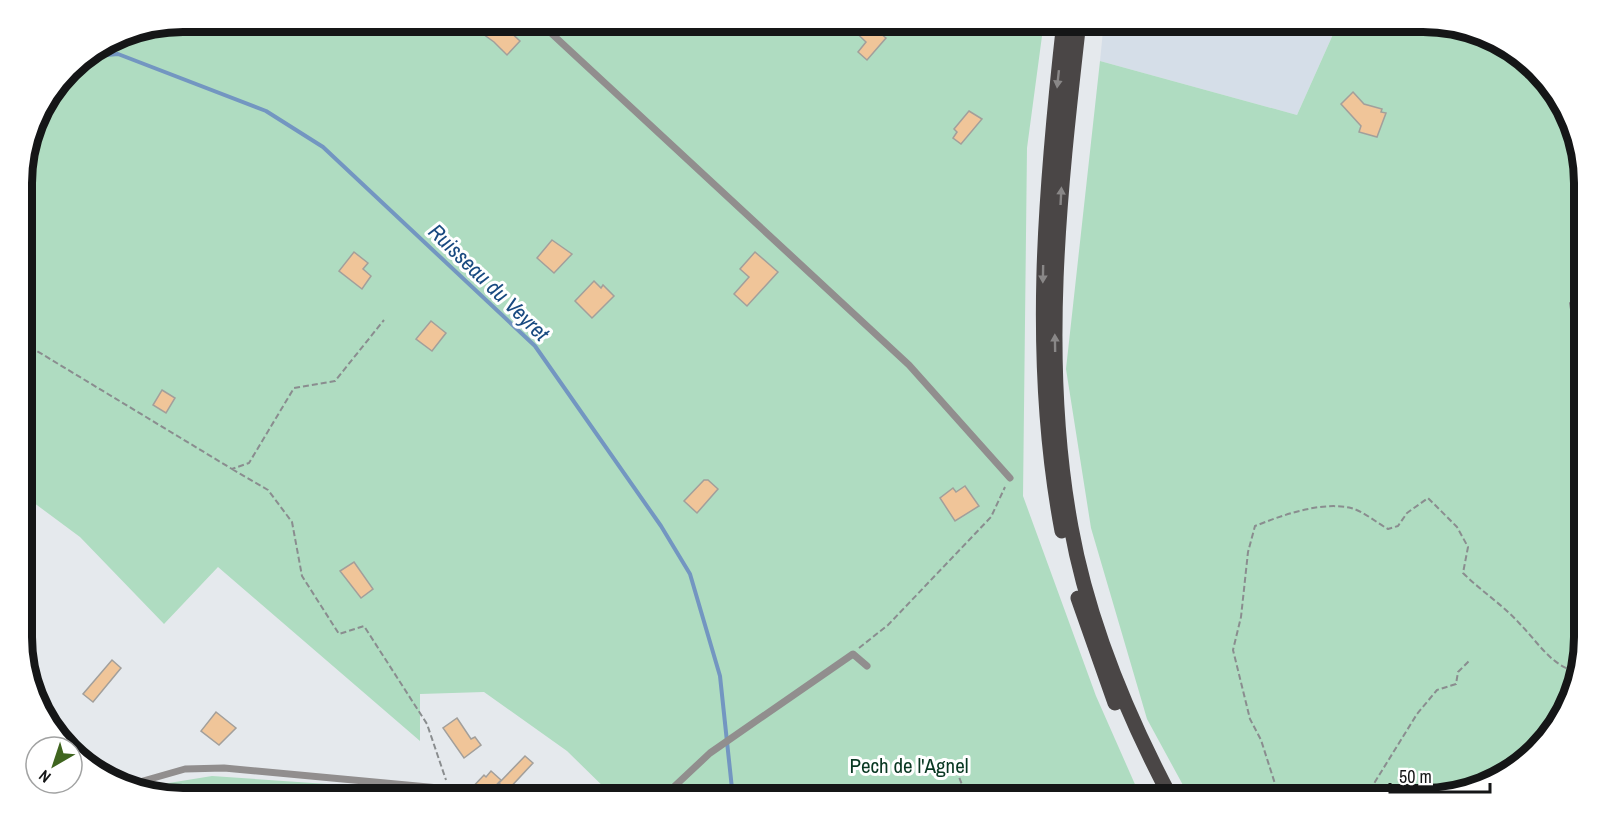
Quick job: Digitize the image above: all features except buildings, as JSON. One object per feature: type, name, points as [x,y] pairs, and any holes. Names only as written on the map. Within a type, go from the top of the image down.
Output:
[{"type":"main road","points":[[1063,32],[1043,254],[1043,348],[1052,472],[1063,539],[1089,633],[1129,734],[1155,787]]},
{"type":"main road","points":[[1078,32],[1062,172],[1054,320],[1056,393],[1064,481],[1071,528],[1092,608],[1130,712],[1166,787]]},
{"type":"lane","points":[[550,32],[909,365],[1010,478]]},
{"type":"lane","points":[[673,788],[710,753],[852,654],[867,666]]},
{"type":"lane","points":[[142,781],[185,769],[224,768],[419,788]]},
{"type":"path","points":[[1574,300],[1570,303],[1574,329]]},
{"type":"path","points":[[232,469],[249,463],[294,388],[336,381],[384,320]]},
{"type":"path","points":[[32,348],[268,490],[292,522],[302,576],[339,634],[364,626],[428,724],[449,788]]},
{"type":"path","points":[[852,654],[888,625],[991,517],[1010,478]]},
{"type":"path","points":[[1278,787],[1250,719],[1233,650],[1241,617],[1248,552],[1255,526],[1282,516],[1330,507],[1353,508],[1388,529],[1398,526],[1407,513],[1428,498],[1457,528],[1468,547],[1463,573],[1520,623],[1535,643],[1566,669],[1571,670]]},
{"type":"path","points":[[1372,787],[1417,714],[1437,690],[1456,684],[1458,672],[1469,661]]},
{"type":"path","points":[[953,761],[964,787]]},
{"type":"shaded area","points":[[1103,32],[1334,32],[1297,115],[1100,61]]},
{"type":"green space","name":"Pech de l'Agnel","points":[[173,32],[670,32],[674,36],[677,32],[1043,32],[1027,148],[1023,496],[1096,696],[1136,787],[604,788],[567,751],[484,692],[420,694],[420,741],[218,567],[164,624],[80,537],[32,501],[32,173],[37,144],[52,107],[83,69],[107,52],[125,43],[153,34]]},
{"type":"green space","points":[[1334,32],[1443,33],[1490,47],[1507,57],[1530,76],[1554,107],[1569,144],[1574,183],[1574,636],[1572,666],[1559,703],[1537,736],[1523,750],[1490,772],[1453,785],[1433,787],[1184,787],[1147,719],[1091,528],[1066,369],[1100,61],[1297,115]]},
{"type":"green space","points":[[212,776],[384,788],[183,788],[157,785]]},
{"type":"waterway","name":"Ruisseau du Veyret","points":[[102,55],[118,54],[266,111],[323,147],[535,346],[661,526],[690,574],[720,676],[732,788]]}]
